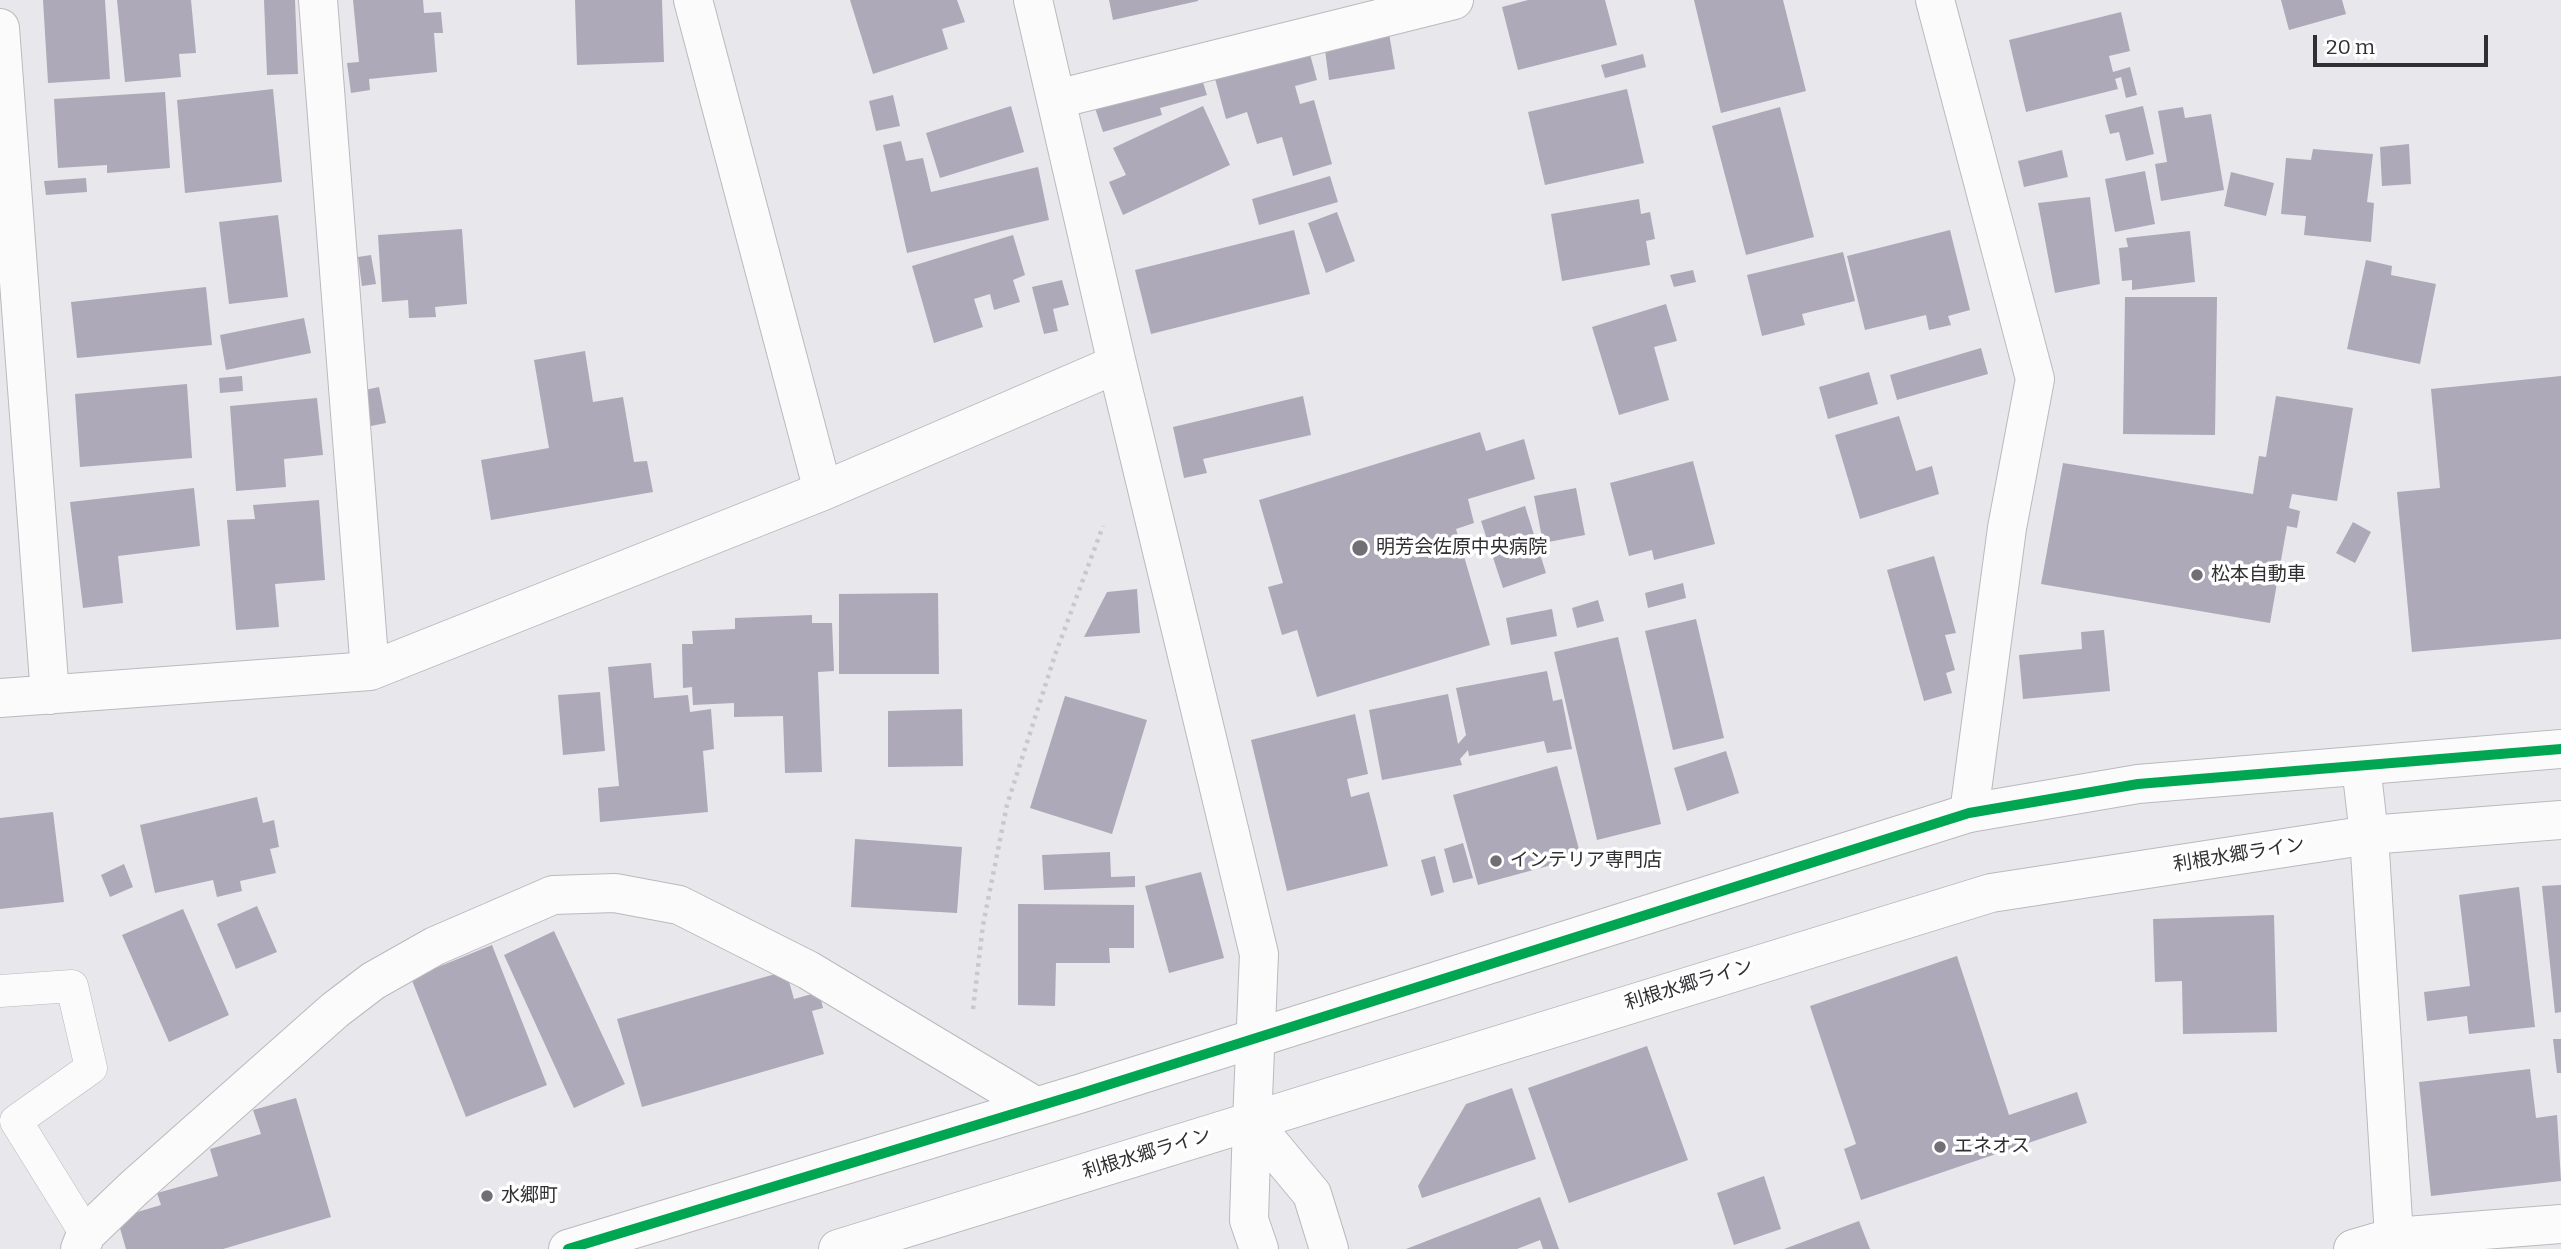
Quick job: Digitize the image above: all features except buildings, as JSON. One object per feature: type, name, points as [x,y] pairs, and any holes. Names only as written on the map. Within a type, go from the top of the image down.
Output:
[{"type":"main road","points":[[318,0],[370,671]]},
{"type":"main road","points":[[692,0],[823,491]]},
{"type":"main road","points":[[1034,0],[1117,364],[1259,954],[1250,1220],[1259,1249]]},
{"type":"main road","points":[[1057,99],[1454,0]]},
{"type":"main road","points":[[1935,0],[2035,379],[2007,528],[1969,813]]},
{"type":"main road","points":[[0,28],[12,318],[50,695]]},
{"type":"main road","points":[[0,698],[370,671],[823,491],[1117,364]]},
{"type":"main road","points":[[568,1249],[1035,1106],[1969,813],[2138,784],[2561,749]]},
{"type":"main road","points":[[2361,766],[2369,835],[2396,1243]]},
{"type":"main road","name":"利根水郷ライン","points":[[838,1249],[1991,893],[2369,835],[2561,820]]},
{"type":"main road","points":[[83,1242],[335,1010],[373,981],[435,946],[553,895],[615,893],[679,905],[808,970],[1035,1106]]},
{"type":"main road","points":[[1252,1122],[1312,1195],[1329,1249]]},
{"type":"main road","points":[[2353,1249],[2561,1224]]},
{"type":"lane","points":[[0,991],[72,986],[91,1069],[8,1122],[83,1242]]},
{"type":"path","points":[[966,1065],[984,925],[1007,805],[1055,655],[1101,530],[1140,459]]},
{"type":"transit line","points":[[568,1249],[1082,1093],[1969,813],[2138,784],[2561,749]]},
{"type":"place","name":"明芳会佐原中央病院","points":[[1360,548]]},
{"type":"place","name":"松本自動車","points":[[2197,575]]},
{"type":"place","name":"インテリア専門店","points":[[1496,861]]},
{"type":"place","name":"エネオス","points":[[1940,1147]]},
{"type":"place","name":"水郷町","points":[[487,1196]]}]
